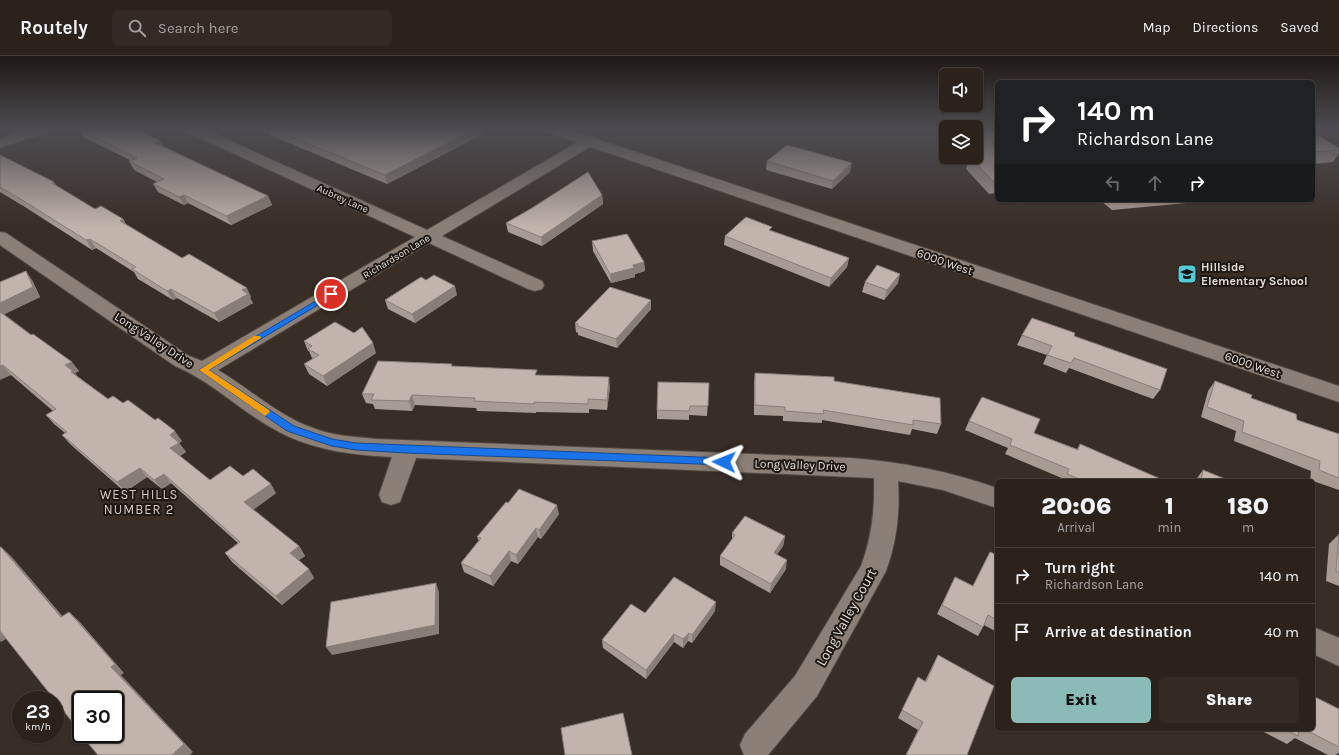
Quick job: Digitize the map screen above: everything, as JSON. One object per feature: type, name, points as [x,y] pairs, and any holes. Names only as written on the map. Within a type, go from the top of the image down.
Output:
[{"type":"street","name":"Aubrey Lane","points":[[264,162],[535,285]]},
{"type":"street","name":"Richardson Lane","points":[[203,370],[555,162]]},
{"type":"street","name":"6000 West","points":[[646,162],[1339,394]]},
{"type":"street","name":"Long Valley Drive","points":[[0,237],[182,361],[203,370],[290,428],[310,436],[332,442],[356,446],[406,449],[851,467],[913,474],[940,480],[995,497]]},
{"type":"street","points":[[391,495],[406,449]]},
{"type":"street","name":"Long Valley Court","points":[[756,745],[806,686],[874,571],[881,549],[885,528],[887,501],[886,470]]},
{"type":"street","points":[[1315,641],[1339,652]]},
{"type":"building","points":[[0,162],[13,162],[54,182],[52,183],[95,209],[101,206],[123,219],[120,221],[182,258],[189,254],[247,288],[242,290],[248,294],[214,313],[171,289],[167,291],[132,269],[136,267],[90,239],[86,240],[0,187]]},
{"type":"building","points":[[130,162],[195,162],[268,196],[226,216],[184,195],[179,197],[153,184],[164,179]]},
{"type":"building","points":[[352,162],[411,162],[385,175]]},
{"type":"building","points":[[769,162],[847,162],[852,163],[833,181]]},
{"type":"building","points":[[983,162],[995,162],[995,181],[993,181],[977,164],[983,164]]},
{"type":"building","points":[[588,172],[602,195],[541,237],[506,223],[532,208]]},
{"type":"building","points":[[746,217],[772,227],[769,230],[849,258],[831,278],[725,236]]},
{"type":"building","points":[[627,234],[644,262],[633,265],[634,268],[610,274],[592,241]]},
{"type":"building","points":[[877,265],[900,274],[887,290],[865,282]]},
{"type":"building","points":[[26,271],[33,287],[0,303],[0,282]]},
{"type":"building","points":[[434,275],[455,286],[412,314],[385,300],[421,277],[426,280]]},
{"type":"building","points":[[610,287],[651,300],[616,339],[577,326],[578,324],[575,323]]},
{"type":"building","points":[[0,312],[31,335],[33,334],[72,362],[65,365],[73,371],[71,372],[108,399],[113,396],[123,403],[128,400],[155,420],[158,418],[175,431],[170,435],[179,443],[170,448],[210,480],[230,466],[243,476],[253,469],[271,484],[244,502],[299,546],[290,553],[309,569],[276,596],[225,553],[240,542],[164,474],[154,480],[140,468],[117,482],[62,435],[67,432],[46,415],[56,409],[3,365],[0,366]]},
{"type":"building","points":[[1032,318],[1075,333],[1074,336],[1167,369],[1160,390],[1074,358],[1071,363],[1047,355],[1052,346],[1022,335]]},
{"type":"building","points":[[335,322],[354,333],[362,327],[373,343],[323,376],[304,364],[319,355],[308,349],[312,346],[304,341]]},
{"type":"building","points":[[378,361],[537,370],[535,375],[609,377],[607,400],[588,399],[588,404],[534,402],[534,404],[474,401],[475,398],[412,395],[409,401],[371,400],[374,394],[362,394]]},
{"type":"building","points":[[755,373],[834,377],[834,381],[940,398],[941,424],[913,420],[913,425],[823,410],[824,414],[785,411],[785,407],[755,405]]},
{"type":"building","points":[[1215,381],[1252,395],[1251,398],[1296,414],[1297,420],[1339,434],[1339,478],[1319,470],[1320,461],[1242,432],[1244,421],[1207,407]]},
{"type":"building","points":[[658,382],[709,383],[708,406],[690,406],[689,411],[657,410]]},
{"type":"building","points":[[982,397],[1040,419],[1034,433],[1078,450],[1080,444],[1161,479],[1079,479],[1067,474],[1069,469],[1010,445],[1012,439],[969,421]]},
{"type":"building","points":[[1203,470],[1225,479],[1201,479]]},
{"type":"building","points":[[519,489],[557,505],[539,530],[536,528],[516,555],[509,551],[490,576],[461,563],[481,538],[477,537],[506,502],[508,503]]},
{"type":"building","points":[[745,516],[785,536],[774,553],[787,560],[771,584],[720,556],[735,535],[732,533]]},
{"type":"building","points":[[1339,534],[1339,573],[1336,571]]},
{"type":"building","points":[[1,547],[61,617],[69,612],[115,664],[111,667],[184,744],[172,755],[98,755],[88,743],[124,743],[124,691],[72,691],[72,722],[64,712],[64,691],[48,691],[0,631]]},
{"type":"building","points":[[990,552],[995,554],[995,619],[988,615],[983,627],[942,605],[955,577],[973,586]]},
{"type":"building","points":[[674,577],[716,602],[692,635],[689,633],[683,639],[674,634],[646,670],[602,640],[631,604],[645,613]]},
{"type":"building","points":[[436,583],[435,625],[326,647],[331,602]]},
{"type":"building","points":[[938,655],[994,686],[967,755],[906,755],[923,722],[902,710],[918,677],[926,682]]},
{"type":"building","points":[[1315,697],[1339,709],[1339,747],[1308,731],[1315,731]]},
{"type":"building","points":[[623,713],[632,755],[565,755],[561,728]]},
{"type":"building","points":[[1288,731],[1299,731],[1298,736]]},
{"type":"slow traffic","points":[[257,338],[203,370],[265,412]]},
{"type":"place","name":"Hillside Elementary School","points":[[1187,274]]},
{"type":"district","name":"WEST HILLS NUMBER 2","points":[[139,502]]},
{"type":"route","points":[[331,294],[203,370],[290,428],[310,436],[332,442],[356,446],[406,449],[724,462]]}]
